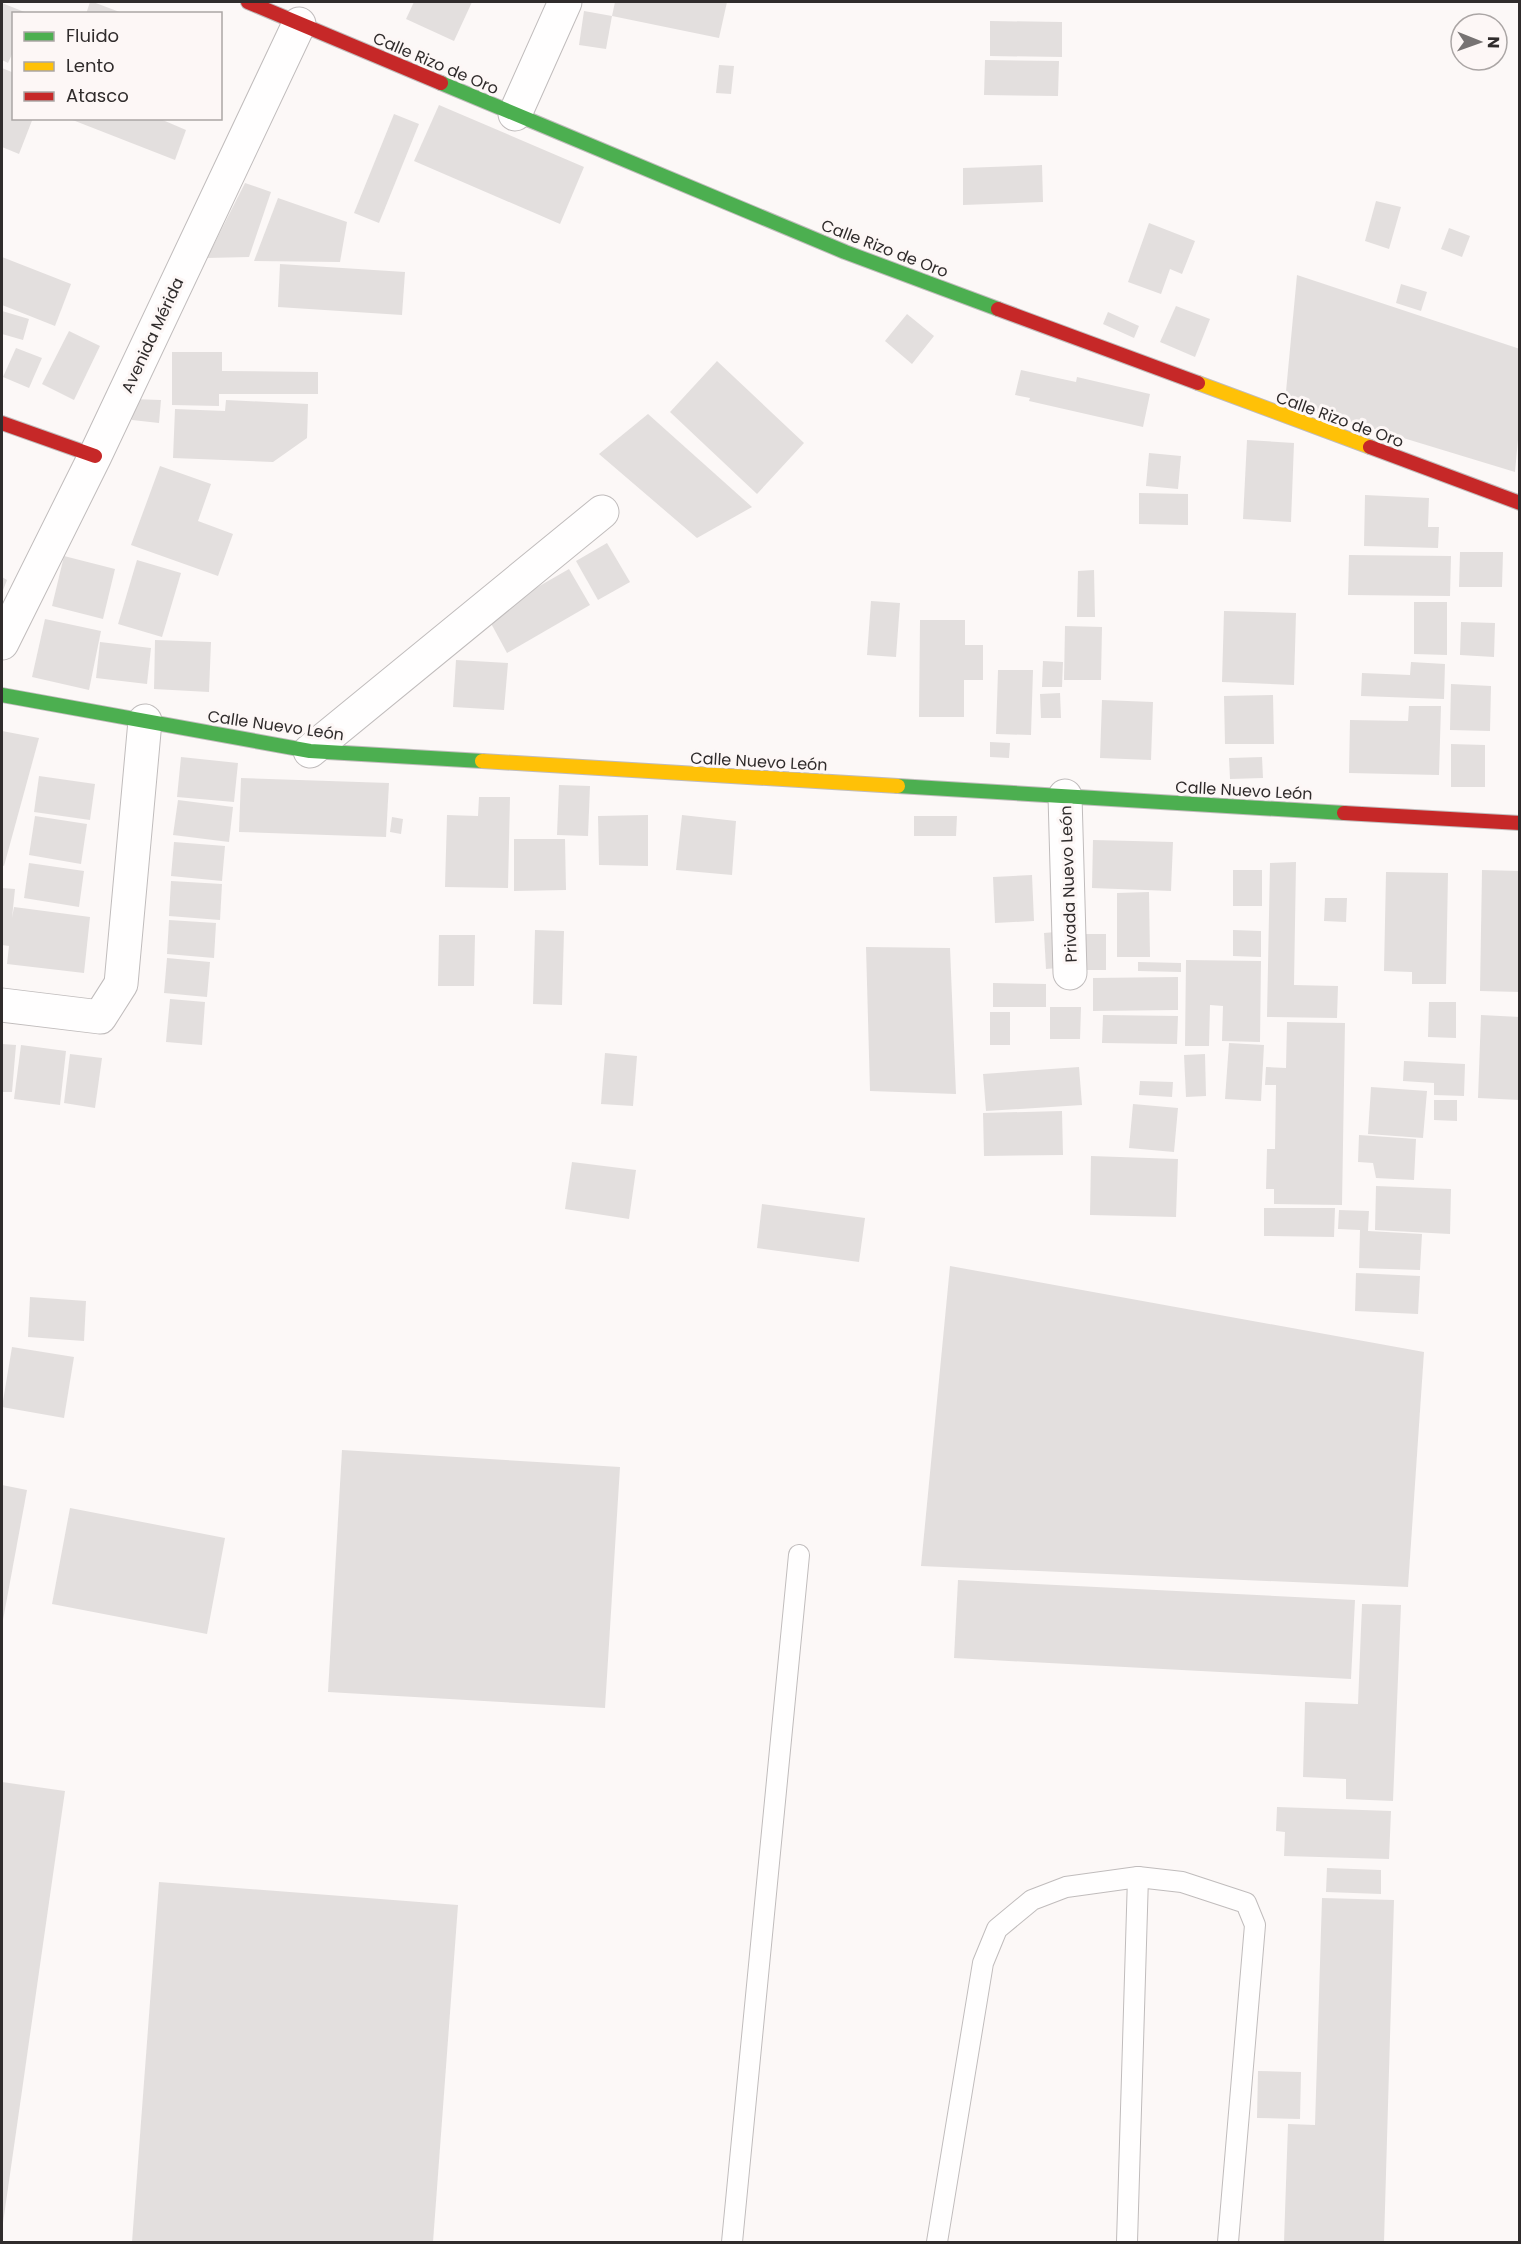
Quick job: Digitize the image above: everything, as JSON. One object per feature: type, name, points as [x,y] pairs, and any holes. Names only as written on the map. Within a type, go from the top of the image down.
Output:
[{"type":"street","name":"Calle Rizo de Oro","points":[[248,2],[845,252],[1520,503]]},
{"type":"street","points":[[516,114],[566,2]]},
{"type":"street","name":"Avenida Mérida","points":[[2,643],[95,456],[299,24]]},
{"type":"street","points":[[2,423],[95,456]]},
{"type":"street","points":[[310,751],[602,512]]},
{"type":"street","name":"Calle Nuevo León","points":[[2,695],[310,751],[1520,823]]},
{"type":"street","points":[[2,1005],[100,1017],[121,984],[145,721]]},
{"type":"street","name":"Privada Nuevo León","points":[[1065,796],[1071,973]]},
{"type":"lane","points":[[732,2242],[799,1555]]},
{"type":"lane","points":[[937,2242],[983,1963],[997,1929],[1032,1900],[1066,1887],[1138,1877],[1182,1882],[1246,1903],[1255,1925],[1228,2242]]},
{"type":"lane","points":[[1127,2242],[1138,1877]]},
{"type":"building","points":[[90,2],[93,2],[120,12],[87,12]]},
{"type":"building","points":[[414,2],[472,2],[454,41],[406,19]]},
{"type":"building","points":[[615,2],[727,2],[719,38],[612,16]]},
{"type":"building","points":[[2,3],[24,12],[12,12],[12,54],[8,63],[2,60]]},
{"type":"building","points":[[584,11],[612,16],[606,49],[579,45]]},
{"type":"building","points":[[990,21],[1062,22],[1062,57],[990,56]]},
{"type":"building","points":[[985,60],[1059,61],[1058,96],[984,95]]},
{"type":"building","points":[[719,65],[734,66],[731,94],[716,93]]},
{"type":"building","points":[[2,68],[12,72],[12,120],[32,120],[19,154],[2,147]]},
{"type":"building","points":[[439,105],[584,167],[560,224],[414,161]]},
{"type":"building","points":[[394,114],[419,124],[379,223],[354,213]]},
{"type":"building","points":[[73,120],[163,120],[186,130],[175,160]]},
{"type":"building","points":[[1042,165],[1043,202],[963,205],[963,168]]},
{"type":"building","points":[[245,183],[271,192],[249,257],[207,258]]},
{"type":"building","points":[[278,198],[347,222],[340,262],[254,261]]},
{"type":"building","points":[[1376,201],[1401,207],[1389,249],[1365,241]]},
{"type":"building","points":[[1149,223],[1195,241],[1182,274],[1170,269],[1161,294],[1128,282]]},
{"type":"building","points":[[1449,228],[1470,236],[1462,257],[1441,249]]},
{"type":"building","points":[[2,257],[71,284],[55,326],[2,305]]},
{"type":"building","points":[[280,264],[405,272],[402,315],[278,307]]},
{"type":"building","points":[[1297,275],[1520,349],[1520,417],[1515,472],[1285,402]]},
{"type":"building","points":[[1401,284],[1427,292],[1421,311],[1396,303]]},
{"type":"building","points":[[1176,306],[1210,319],[1195,357],[1160,342]]},
{"type":"building","points":[[2,311],[29,319],[23,340],[2,334]]},
{"type":"building","points":[[1108,312],[1139,326],[1134,338],[1103,324]]},
{"type":"building","points":[[907,314],[934,336],[912,364],[885,341]]},
{"type":"building","points":[[69,331],[100,346],[74,400],[42,384]]},
{"type":"building","points":[[16,348],[42,358],[29,388],[3,377]]},
{"type":"building","points":[[172,352],[222,352],[222,371],[318,372],[318,394],[219,394],[219,406],[172,405]]},
{"type":"building","points":[[717,361],[804,443],[757,494],[670,412]]},
{"type":"building","points":[[1021,370],[1076,382],[1077,377],[1150,394],[1143,427],[1029,401],[1030,398],[1015,395]]},
{"type":"building","points":[[133,399],[161,400],[159,423],[132,420]]},
{"type":"building","points":[[226,400],[308,404],[307,438],[273,462],[173,458],[175,409],[225,411]]},
{"type":"building","points":[[648,414],[752,507],[697,538],[599,454]]},
{"type":"building","points":[[1247,440],[1294,443],[1291,522],[1243,519]]},
{"type":"building","points":[[1149,453],[1181,456],[1178,489],[1146,486]]},
{"type":"building","points":[[160,466],[211,484],[198,521],[233,534],[218,576],[131,545]]},
{"type":"building","points":[[1139,493],[1188,494],[1188,525],[1139,524]]},
{"type":"building","points":[[1365,495],[1429,498],[1428,527],[1439,527],[1438,548],[1364,546]]},
{"type":"building","points":[[607,543],[630,582],[598,600],[576,561]]},
{"type":"building","points":[[1460,552],[1503,552],[1502,587],[1459,587]]},
{"type":"building","points":[[1349,555],[1451,556],[1450,596],[1348,595]]},
{"type":"building","points":[[64,556],[115,569],[103,619],[52,606]]},
{"type":"building","points":[[137,560],[181,573],[162,637],[118,624]]},
{"type":"building","points":[[569,569],[590,605],[507,653],[487,616]]},
{"type":"building","points":[[1094,570],[1095,617],[1077,617],[1078,571]]},
{"type":"building","points":[[2,577],[7,580],[2,593]]},
{"type":"building","points":[[871,601],[900,603],[896,657],[867,655]]},
{"type":"building","points":[[1414,602],[1447,602],[1447,655],[1414,654]]},
{"type":"building","points":[[1224,611],[1296,613],[1294,685],[1222,682]]},
{"type":"building","points":[[45,619],[101,631],[89,690],[32,677]]},
{"type":"building","points":[[920,620],[965,620],[965,645],[983,645],[983,680],[964,680],[964,717],[919,717]]},
{"type":"building","points":[[1461,622],[1495,623],[1494,657],[1460,655]]},
{"type":"building","points":[[1065,626],[1102,627],[1101,680],[1064,680]]},
{"type":"building","points":[[155,640],[211,642],[209,692],[154,689]]},
{"type":"building","points":[[100,642],[151,648],[147,684],[96,678]]},
{"type":"building","points":[[456,660],[508,663],[504,710],[453,707]]},
{"type":"building","points":[[1043,661],[1063,662],[1062,687],[1042,687]]},
{"type":"building","points":[[1411,662],[1445,664],[1444,699],[1361,696],[1362,673],[1410,675]]},
{"type":"building","points":[[998,670],[1033,670],[1031,735],[996,734]]},
{"type":"building","points":[[1451,684],[1491,686],[1490,731],[1450,730]]},
{"type":"building","points":[[1060,693],[1061,718],[1041,718],[1040,694]]},
{"type":"building","points":[[1273,695],[1274,744],[1225,744],[1224,696]]},
{"type":"building","points":[[1102,700],[1153,702],[1151,760],[1100,758]]},
{"type":"building","points":[[1409,706],[1441,706],[1439,775],[1349,773],[1350,720],[1408,721]]},
{"type":"building","points":[[2,731],[39,738],[4,866],[2,865]]},
{"type":"building","points":[[990,742],[1010,743],[1009,758],[990,757]]},
{"type":"building","points":[[1451,744],[1485,745],[1485,787],[1451,787]]},
{"type":"building","points":[[181,757],[238,763],[234,802],[177,797]]},
{"type":"building","points":[[1262,757],[1263,778],[1230,779],[1229,758]]},
{"type":"building","points":[[39,776],[95,784],[90,820],[34,812]]},
{"type":"building","points":[[241,778],[389,783],[386,837],[239,832]]},
{"type":"building","points":[[559,785],[590,786],[588,836],[557,835]]},
{"type":"building","points":[[479,797],[510,797],[508,888],[445,887],[447,815],[478,816]]},
{"type":"building","points":[[178,800],[233,807],[229,842],[173,835]]},
{"type":"building","points":[[648,815],[648,866],[599,865],[598,816]]},
{"type":"building","points":[[682,815],[736,821],[732,875],[676,870]]},
{"type":"building","points":[[35,816],[87,824],[81,864],[29,855]]},
{"type":"building","points":[[914,816],[957,816],[956,836],[914,836]]},
{"type":"building","points":[[392,817],[403,819],[401,834],[390,832]]},
{"type":"building","points":[[514,839],[565,839],[566,890],[514,891]]},
{"type":"building","points":[[1093,840],[1173,842],[1171,891],[1092,888]]},
{"type":"building","points":[[174,842],[225,846],[222,881],[171,876]]},
{"type":"building","points":[[1296,862],[1294,985],[1338,986],[1337,1018],[1267,1017],[1270,863]]},
{"type":"building","points":[[29,863],[84,871],[79,907],[24,898]]},
{"type":"building","points":[[1233,870],[1262,870],[1262,906],[1233,906]]},
{"type":"building","points":[[1482,870],[1520,871],[1520,992],[1480,991]]},
{"type":"building","points":[[1386,872],[1448,873],[1446,984],[1412,984],[1412,972],[1384,971]]},
{"type":"building","points":[[1032,875],[1034,921],[995,923],[993,877]]},
{"type":"building","points":[[171,881],[222,884],[220,920],[169,916]]},
{"type":"building","points":[[2,888],[15,889],[12,918],[14,907],[90,917],[84,973],[7,964],[9,946],[2,945]]},
{"type":"building","points":[[1149,892],[1150,957],[1117,957],[1117,893]]},
{"type":"building","points":[[1325,898],[1347,898],[1346,922],[1324,921]]},
{"type":"building","points":[[169,920],[216,923],[214,958],[167,954]]},
{"type":"building","points":[[535,930],[564,931],[562,1005],[533,1004]]},
{"type":"building","points":[[1233,930],[1261,931],[1261,957],[1233,956]]},
{"type":"building","points":[[1067,931],[1069,967],[1046,969],[1044,933]]},
{"type":"building","points":[[1081,934],[1106,934],[1106,970],[1081,970]]},
{"type":"building","points":[[439,935],[475,935],[474,986],[438,986]]},
{"type":"building","points":[[866,947],[950,948],[956,1094],[870,1091]]},
{"type":"building","points":[[167,958],[210,962],[207,997],[164,993]]},
{"type":"building","points":[[1186,960],[1261,961],[1260,1042],[1222,1041],[1223,1006],[1210,1005],[1209,1046],[1185,1046]]},
{"type":"building","points":[[1138,962],[1181,963],[1181,972],[1138,971]]},
{"type":"building","points":[[1178,977],[1178,1010],[1093,1011],[1093,978]]},
{"type":"building","points":[[993,983],[1046,984],[1046,1007],[993,1007]]},
{"type":"building","points":[[170,999],[205,1002],[202,1045],[166,1042]]},
{"type":"building","points":[[1429,1002],[1456,1002],[1456,1038],[1428,1037]]},
{"type":"building","points":[[1050,1007],[1081,1007],[1080,1039],[1050,1039]]},
{"type":"building","points":[[990,1012],[1010,1012],[1010,1045],[990,1045]]},
{"type":"building","points":[[1103,1015],[1178,1016],[1177,1044],[1102,1043]]},
{"type":"building","points":[[1481,1015],[1520,1017],[1520,1100],[1478,1098]]},
{"type":"building","points":[[1287,1022],[1345,1023],[1342,1205],[1274,1204],[1274,1189],[1266,1189],[1267,1149],[1275,1149],[1276,1085],[1265,1085],[1266,1067],[1286,1068]]},
{"type":"building","points":[[1229,1043],[1264,1045],[1261,1101],[1225,1099]]},
{"type":"building","points":[[2,1044],[16,1045],[12,1092],[2,1092]]},
{"type":"building","points":[[21,1045],[66,1051],[60,1105],[14,1099]]},
{"type":"building","points":[[605,1053],[637,1056],[633,1106],[601,1104]]},
{"type":"building","points":[[70,1054],[102,1058],[95,1108],[64,1103]]},
{"type":"building","points":[[1205,1054],[1206,1096],[1186,1097],[1184,1055]]},
{"type":"building","points":[[1404,1061],[1465,1064],[1464,1096],[1434,1095],[1434,1083],[1403,1081]]},
{"type":"building","points":[[1079,1067],[1082,1105],[986,1111],[983,1074]]},
{"type":"building","points":[[1140,1081],[1173,1082],[1172,1097],[1139,1095]]},
{"type":"building","points":[[1371,1087],[1427,1091],[1423,1138],[1368,1134]]},
{"type":"building","points":[[1434,1100],[1457,1100],[1457,1121],[1434,1120]]},
{"type":"building","points":[[1133,1104],[1178,1108],[1174,1152],[1129,1148]]},
{"type":"building","points":[[1062,1111],[1063,1155],[984,1156],[983,1113]]},
{"type":"building","points":[[1359,1135],[1416,1139],[1414,1180],[1376,1178],[1373,1163],[1358,1162]]},
{"type":"building","points":[[1091,1156],[1178,1159],[1176,1217],[1090,1215]]},
{"type":"building","points":[[572,1162],[636,1170],[629,1219],[565,1209]]},
{"type":"building","points":[[1376,1186],[1451,1189],[1450,1234],[1375,1230]]},
{"type":"building","points":[[762,1204],[865,1218],[859,1262],[757,1248]]},
{"type":"building","points":[[1264,1208],[1335,1208],[1334,1237],[1264,1236]]},
{"type":"building","points":[[1339,1210],[1369,1211],[1368,1231],[1422,1234],[1420,1270],[1359,1268],[1360,1230],[1338,1229]]},
{"type":"building","points":[[950,1266],[1424,1352],[1408,1587],[921,1566]]},
{"type":"building","points":[[1356,1273],[1420,1276],[1418,1314],[1355,1311]]},
{"type":"building","points":[[30,1297],[86,1301],[84,1341],[28,1337]]},
{"type":"building","points":[[12,1347],[74,1357],[64,1418],[2,1407]]},
{"type":"building","points":[[342,1450],[620,1467],[605,1708],[328,1692]]},
{"type":"building","points":[[2,1485],[27,1490],[3,1620],[2,1620]]},
{"type":"building","points":[[70,1508],[225,1538],[207,1634],[52,1604]]},
{"type":"building","points":[[958,1580],[1355,1600],[1351,1679],[954,1658]]},
{"type":"building","points":[[1362,1604],[1401,1605],[1393,1801],[1346,1799],[1346,1779],[1303,1777],[1305,1702],[1358,1704]]},
{"type":"building","points":[[2,1782],[65,1791],[3,2223],[2,2223]]},
{"type":"building","points":[[1277,1807],[1391,1811],[1389,1859],[1284,1856],[1285,1832],[1276,1831]]},
{"type":"building","points":[[1327,1868],[1381,1870],[1381,1894],[1326,1892]]},
{"type":"building","points":[[159,1882],[458,1905],[433,2242],[132,2242]]},
{"type":"building","points":[[1322,1898],[1394,1900],[1384,2242],[1284,2242],[1288,2124],[1315,2125]]},
{"type":"building","points":[[1258,2071],[1301,2072],[1300,2119],[1257,2118]]},
{"type":"traffic: fast","points":[[441,83],[845,252],[998,309]]},
{"type":"traffic: fast","points":[[2,695],[310,751],[482,761]]},
{"type":"traffic: fast","points":[[898,786],[1344,813]]},
{"type":"traffic: slow","points":[[1198,383],[1370,447]]},
{"type":"traffic: slow","points":[[482,761],[898,786]]},
{"type":"traffic: jam","points":[[248,2],[441,83]]},
{"type":"traffic: jam","points":[[998,309],[1198,383]]},
{"type":"traffic: jam","points":[[2,423],[95,456]]},
{"type":"traffic: jam","points":[[1370,447],[1520,503]]},
{"type":"traffic: jam","points":[[1344,813],[1520,823]]}]
